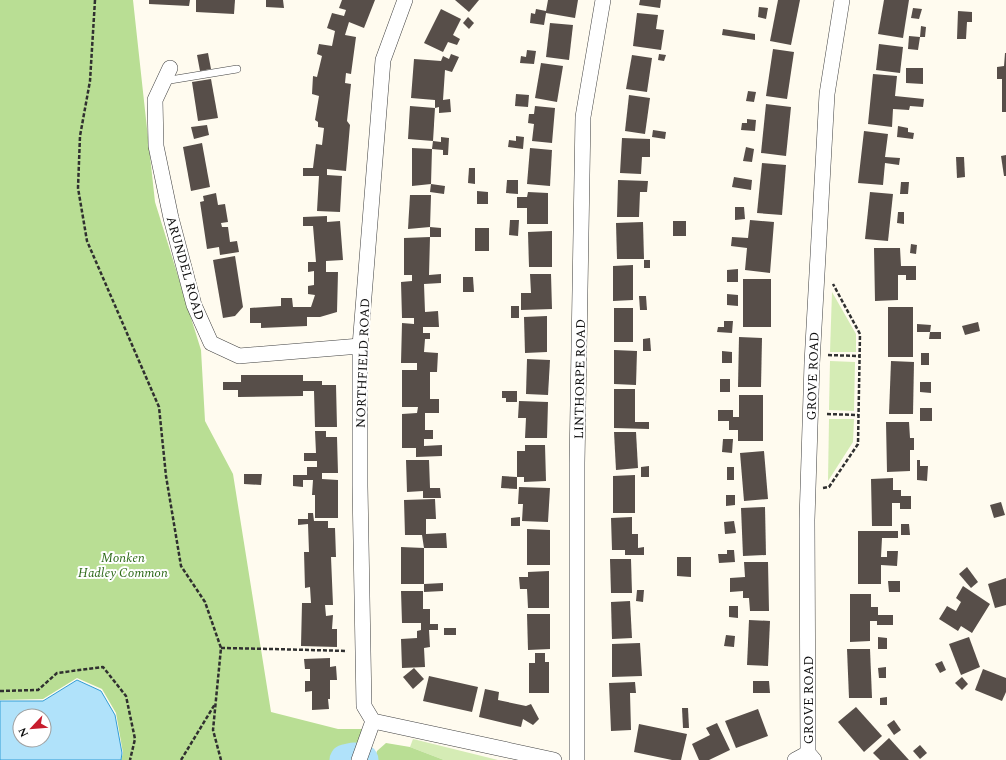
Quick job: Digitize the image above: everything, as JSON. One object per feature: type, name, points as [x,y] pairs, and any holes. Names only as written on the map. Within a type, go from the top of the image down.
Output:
[{"type":"street","name":"NORTHFIELD ROAD","points":[[373,721],[364,706],[360,486],[360,346],[383,60],[405,0]]},
{"type":"street","name":"LINTHORPE ROAD","points":[[577,760],[577,463],[583,117],[603,0]]},
{"type":"street","name":"GROVE ROAD","points":[[806,758],[808,489],[812,354],[827,94],[842,0]]},
{"type":"street","name":"ARUNDEL ROAD","points":[[167,74],[155,100],[156,146],[171,218],[194,305],[211,342],[239,356],[360,346]]},
{"type":"street","points":[[359,757],[373,721],[554,760]]},
{"type":"lane","points":[[167,74],[237,69]]},
{"type":"path","points":[[95,0],[90,81],[80,136],[78,188],[87,241],[159,407],[166,476],[181,566],[205,602],[221,648],[213,730],[221,760]]},
{"type":"path","points":[[808,489],[829,487],[858,444],[860,334],[833,284],[816,284]]},
{"type":"path","points":[[812,354],[859,356]]},
{"type":"path","points":[[810,413],[858,415]]},
{"type":"path","points":[[221,648],[272,648],[363,652]]},
{"type":"path","points":[[0,691],[38,690],[57,673],[103,667],[126,696],[135,739],[130,760]]},
{"type":"path","points":[[181,760],[215,703]]},
{"type":"green space","name":"Monken Hadley Common","points":[[0,0],[133,0],[155,202],[201,350],[205,421],[233,474],[271,712],[338,729],[370,729],[359,760],[121,760],[123,753],[116,713],[102,689],[77,678],[43,699],[0,700]]},
{"type":"green space","points":[[832,292],[856,334],[856,352],[830,352]]},
{"type":"green space","points":[[830,361],[855,362],[854,411],[829,410]]},
{"type":"green space","points":[[829,419],[854,419],[853,442],[828,481]]},
{"type":"green space","points":[[413,739],[498,760],[444,760],[410,747]]},
{"type":"green space","points":[[386,743],[410,747],[444,760],[374,760],[377,751]]},
{"type":"water","points":[[77,680],[101,691],[115,715],[122,753],[121,760],[0,760],[0,701],[43,701]]},
{"type":"building","points":[[149,0],[190,0],[189,6],[149,4]]},
{"type":"building","points":[[196,0],[235,0],[234,14],[196,12]]},
{"type":"building","points":[[266,0],[283,0],[284,8],[266,7]]},
{"type":"building","points":[[342,0],[375,0],[364,28],[349,22],[345,35],[356,37],[351,74],[346,73],[345,83],[351,84],[347,121],[350,125],[346,171],[327,169],[327,175],[342,176],[340,212],[317,211],[319,176],[303,176],[303,168],[313,168],[316,144],[322,145],[324,128],[318,127],[318,122],[315,120],[319,96],[312,94],[313,76],[317,77],[322,56],[317,54],[319,44],[332,46],[335,31],[327,28],[332,13],[344,16],[346,10],[339,8]]},
{"type":"building","points":[[455,0],[479,0],[469,12]]},
{"type":"building","points":[[548,0],[578,0],[575,18],[546,13],[544,25],[530,23],[531,13],[535,14],[536,9],[546,11]]},
{"type":"building","points":[[640,0],[661,0],[660,8],[639,5]]},
{"type":"building","points":[[778,0],[800,0],[791,45],[770,41]]},
{"type":"building","points":[[884,0],[909,0],[903,38],[878,34]]},
{"type":"building","points":[[759,7],[768,8],[766,19],[758,17]]},
{"type":"building","points":[[913,8],[922,9],[919,19],[911,18]]},
{"type":"building","points":[[441,9],[461,19],[453,35],[460,39],[457,45],[448,42],[443,52],[424,43]]},
{"type":"building","points":[[958,11],[972,12],[972,22],[967,22],[966,39],[957,39]]},
{"type":"building","points":[[637,13],[658,15],[656,29],[664,30],[661,50],[633,46]]},
{"type":"building","points":[[468,17],[474,23],[469,29],[463,23]]},
{"type":"building","points":[[550,23],[573,25],[569,60],[546,57]]},
{"type":"building","points":[[921,26],[926,27],[925,37],[920,37]]},
{"type":"building","points":[[723,29],[755,34],[755,40],[722,35]]},
{"type":"building","points":[[909,36],[920,37],[918,50],[908,49]]},
{"type":"building","points":[[879,44],[903,47],[900,73],[876,70]]},
{"type":"building","points":[[773,49],[794,52],[787,99],[766,96]]},
{"type":"building","points":[[527,50],[536,51],[534,64],[520,63],[521,56],[526,57]]},
{"type":"building","points":[[208,53],[211,69],[200,71],[197,55]]},
{"type":"building","points":[[1005,53],[1006,112],[1002,112],[1002,79],[997,79],[997,67],[1004,66]]},
{"type":"building","points":[[451,54],[459,57],[452,72],[445,70],[443,100],[450,99],[451,112],[439,113],[439,107],[435,108],[435,100],[411,98],[414,59],[441,61],[443,56],[449,59]]},
{"type":"building","points":[[659,54],[666,55],[664,61],[658,60]]},
{"type":"building","points":[[632,55],[652,58],[647,92],[626,89]]},
{"type":"building","points":[[541,63],[563,66],[557,102],[535,98]]},
{"type":"building","points":[[906,68],[923,68],[923,84],[906,83]]},
{"type":"building","points":[[873,74],[897,76],[895,96],[924,99],[923,107],[910,106],[909,110],[893,109],[892,127],[868,124]]},
{"type":"building","points":[[211,79],[218,118],[198,121],[192,82]]},
{"type":"building","points":[[748,91],[756,92],[754,102],[746,101]]},
{"type":"building","points":[[516,94],[529,95],[528,107],[515,106]]},
{"type":"building","points":[[629,95],[650,98],[645,134],[625,131]]},
{"type":"building","points":[[766,104],[791,107],[786,156],[761,153]]},
{"type":"building","points":[[410,106],[435,108],[433,141],[408,139]]},
{"type":"building","points":[[535,106],[555,108],[552,143],[532,141],[534,124],[528,123],[529,114],[534,114]]},
{"type":"building","points":[[747,119],[756,120],[755,131],[741,130],[742,123],[747,123]]},
{"type":"building","points":[[207,125],[209,135],[194,139],[191,127]]},
{"type":"building","points":[[898,126],[908,128],[908,132],[914,133],[913,139],[897,137]]},
{"type":"building","points":[[653,130],[666,132],[665,139],[652,137]]},
{"type":"building","points":[[864,131],[888,134],[885,157],[900,158],[899,165],[885,163],[883,185],[858,183]]},
{"type":"building","points":[[516,136],[524,137],[523,149],[508,147],[509,140],[516,141]]},
{"type":"building","points":[[441,137],[449,138],[448,155],[443,155],[443,150],[432,149],[433,141],[441,142]]},
{"type":"building","points":[[622,138],[650,139],[650,157],[642,157],[641,174],[620,173]]},
{"type":"building","points":[[202,143],[210,187],[191,191],[183,147]]},
{"type":"building","points":[[746,147],[754,149],[752,162],[743,161]]},
{"type":"building","points":[[412,148],[432,149],[431,184],[412,186]]},
{"type":"building","points":[[530,148],[552,150],[550,186],[527,184]]},
{"type":"building","points":[[1006,155],[1006,176],[1004,176],[1001,156]]},
{"type":"building","points":[[956,157],[964,157],[965,177],[957,178]]},
{"type":"building","points":[[762,163],[786,165],[782,215],[757,213]]},
{"type":"building","points":[[469,168],[475,168],[475,184],[468,183]]},
{"type":"building","points":[[734,177],[752,180],[751,190],[732,187]]},
{"type":"building","points":[[507,180],[518,180],[518,194],[506,193]]},
{"type":"building","points":[[618,180],[648,181],[647,192],[640,192],[639,217],[617,217]]},
{"type":"building","points":[[901,182],[909,182],[908,194],[900,194]]},
{"type":"building","points":[[431,184],[445,186],[444,194],[430,192]]},
{"type":"building","points":[[477,191],[488,192],[488,204],[477,204]]},
{"type":"building","points":[[528,192],[548,193],[548,224],[527,224],[527,208],[517,208],[517,197],[527,197]]},
{"type":"building","points":[[870,192],[893,194],[888,241],[865,239]]},
{"type":"building","points":[[216,193],[218,205],[225,204],[228,222],[221,223],[222,227],[228,227],[230,242],[237,241],[239,252],[220,255],[219,247],[207,249],[200,202],[204,201],[203,196]]},
{"type":"building","points":[[410,195],[431,195],[430,227],[408,229]]},
{"type":"building","points":[[735,207],[744,207],[745,219],[735,220]]},
{"type":"building","points":[[898,212],[904,212],[904,224],[897,223]]},
{"type":"building","points":[[327,216],[327,222],[340,221],[343,260],[326,261],[326,272],[338,272],[337,312],[320,317],[307,317],[307,326],[261,328],[261,323],[250,323],[250,308],[281,306],[281,298],[292,298],[293,307],[311,307],[315,295],[308,294],[308,286],[314,285],[314,271],[308,272],[308,262],[316,262],[313,226],[303,226],[303,217]]},
{"type":"building","points":[[510,220],[519,220],[518,236],[509,235]]},
{"type":"building","points":[[750,220],[774,222],[770,273],[745,270],[747,248],[731,246],[732,237],[748,238]]},
{"type":"building","points":[[673,221],[686,221],[686,236],[673,236]]},
{"type":"building","points":[[643,222],[644,259],[617,259],[616,223]]},
{"type":"building","points":[[430,227],[441,228],[441,237],[430,237]]},
{"type":"building","points":[[475,228],[489,228],[489,251],[475,251]]},
{"type":"building","points":[[552,231],[552,267],[529,267],[528,232]]},
{"type":"building","points":[[430,237],[429,275],[441,274],[441,283],[424,284],[425,312],[438,311],[439,327],[423,327],[423,333],[430,333],[430,339],[425,339],[424,352],[438,353],[437,372],[430,372],[430,399],[439,399],[439,413],[425,413],[425,430],[433,430],[433,439],[424,439],[424,446],[442,445],[442,456],[416,457],[416,448],[402,448],[402,414],[417,413],[418,407],[402,407],[402,370],[417,370],[417,363],[401,363],[402,323],[414,324],[414,318],[402,318],[401,282],[412,281],[412,275],[404,275],[404,238]]},
{"type":"building","points":[[911,244],[917,245],[916,254],[910,253]]},
{"type":"building","points":[[874,248],[900,248],[901,266],[916,266],[916,280],[906,280],[906,275],[898,275],[898,300],[875,301]]},
{"type":"building","points":[[235,256],[243,307],[235,316],[223,318],[213,260]]},
{"type":"building","points":[[644,260],[650,260],[650,268],[644,268]]},
{"type":"building","points":[[633,265],[633,300],[613,301],[613,266]]},
{"type":"building","points":[[738,269],[738,282],[727,282],[727,270]]},
{"type":"building","points":[[530,274],[551,274],[552,309],[521,310],[521,293],[531,293]]},
{"type":"building","points":[[463,277],[473,277],[474,292],[463,292]]},
{"type":"building","points":[[743,279],[771,279],[771,327],[743,327]]},
{"type":"building","points":[[727,294],[738,295],[738,306],[727,305]]},
{"type":"building","points":[[639,296],[646,296],[647,310],[640,310]]},
{"type":"building","points":[[511,306],[519,306],[519,318],[511,318]]},
{"type":"building","points":[[888,307],[913,307],[913,357],[888,357]]},
{"type":"building","points":[[614,308],[633,308],[633,342],[614,342]]},
{"type":"building","points":[[547,316],[547,352],[525,353],[524,317]]},
{"type":"building","points":[[724,321],[733,321],[732,333],[717,332],[718,327],[724,327]]},
{"type":"building","points":[[978,322],[980,331],[965,335],[962,326]]},
{"type":"building","points":[[917,324],[931,325],[930,332],[917,332]]},
{"type":"building","points":[[930,332],[941,332],[941,339],[929,339]]},
{"type":"building","points":[[739,337],[762,338],[761,387],[738,387]]},
{"type":"building","points":[[650,338],[651,351],[643,351],[643,339]]},
{"type":"building","points":[[614,350],[637,351],[636,385],[614,384]]},
{"type":"building","points":[[722,351],[732,352],[732,363],[722,363]]},
{"type":"building","points":[[921,353],[929,353],[929,365],[921,365]]},
{"type":"building","points":[[527,359],[550,360],[548,395],[526,394]]},
{"type":"building","points":[[891,361],[914,362],[913,414],[889,414]]},
{"type":"building","points":[[241,375],[303,375],[303,381],[322,381],[322,385],[336,385],[337,427],[315,427],[314,391],[303,391],[303,396],[238,397],[238,390],[223,390],[223,382],[241,382]]},
{"type":"building","points":[[720,379],[730,379],[730,392],[720,392]]},
{"type":"building","points":[[920,382],[931,382],[931,393],[920,392]]},
{"type":"building","points":[[614,389],[635,389],[635,422],[649,422],[649,429],[614,428]]},
{"type":"building","points":[[502,391],[517,391],[517,402],[506,402],[506,398],[502,398]]},
{"type":"building","points":[[739,395],[763,395],[763,441],[738,441],[738,430],[729,430],[729,421],[718,421],[718,410],[733,410],[733,417],[739,417]]},
{"type":"building","points":[[519,401],[548,402],[547,438],[525,438],[526,418],[518,418]]},
{"type":"building","points":[[920,408],[932,408],[932,421],[920,421]]},
{"type":"building","points":[[886,422],[909,422],[910,438],[914,438],[914,450],[910,450],[910,471],[887,472]]},
{"type":"building","points":[[315,431],[326,431],[326,437],[337,437],[338,473],[322,473],[322,479],[338,480],[338,518],[315,518],[315,495],[312,495],[313,480],[303,480],[303,487],[293,486],[293,475],[307,475],[307,467],[317,467],[317,461],[304,461],[304,453],[316,453]]},
{"type":"building","points":[[614,432],[636,432],[638,468],[616,470]]},
{"type":"building","points":[[723,439],[733,439],[732,453],[722,452]]},
{"type":"building","points":[[525,445],[545,445],[546,481],[524,482],[524,477],[517,477],[517,451],[525,451]]},
{"type":"building","points":[[764,451],[768,499],[744,501],[740,453]]},
{"type":"building","points":[[406,460],[429,460],[430,488],[440,488],[441,498],[423,498],[423,491],[407,492]]},
{"type":"building","points":[[917,460],[920,460],[920,466],[928,466],[927,481],[917,480]]},
{"type":"building","points":[[649,466],[649,477],[641,477],[641,467]]},
{"type":"building","points":[[727,467],[734,467],[734,480],[727,480]]},
{"type":"building","points":[[244,474],[262,474],[261,485],[244,484]]},
{"type":"building","points":[[635,475],[635,513],[613,513],[613,476]]},
{"type":"building","points":[[502,476],[517,477],[517,489],[501,488]]},
{"type":"building","points":[[893,478],[893,490],[901,490],[901,496],[911,496],[911,509],[900,509],[900,503],[892,503],[892,526],[872,526],[871,479]]},
{"type":"building","points":[[519,487],[550,488],[548,522],[522,521],[523,504],[518,504]]},
{"type":"building","points":[[726,495],[735,495],[735,505],[726,506]]},
{"type":"building","points":[[435,499],[436,519],[426,519],[426,534],[446,533],[447,548],[424,548],[422,535],[405,535],[404,500]]},
{"type":"building","points":[[1001,502],[1005,515],[994,518],[990,505]]},
{"type":"building","points":[[765,507],[766,555],[743,556],[741,508]]},
{"type":"building","points":[[308,513],[313,513],[314,521],[328,521],[328,528],[335,528],[336,557],[331,557],[333,605],[325,605],[326,616],[333,615],[332,629],[337,629],[337,647],[301,646],[302,603],[311,603],[310,587],[305,588],[304,552],[309,552],[308,524],[298,525],[298,519],[308,519]]},
{"type":"building","points":[[520,517],[520,526],[511,526],[511,518]]},
{"type":"building","points":[[632,517],[632,534],[638,534],[638,548],[644,547],[644,555],[625,555],[625,550],[612,550],[611,518]]},
{"type":"building","points":[[734,521],[736,533],[725,534],[724,522]]},
{"type":"building","points":[[901,524],[909,524],[910,535],[901,535]]},
{"type":"building","points":[[527,529],[550,530],[550,565],[527,565]]},
{"type":"building","points":[[858,531],[898,531],[898,538],[882,538],[881,557],[887,557],[887,551],[898,551],[897,566],[881,565],[881,584],[858,584]]},
{"type":"building","points":[[401,547],[424,548],[424,584],[401,584]]},
{"type":"building","points":[[727,550],[734,550],[735,562],[719,563],[718,554],[727,554]]},
{"type":"building","points":[[677,557],[691,557],[691,577],[677,576]]},
{"type":"building","points":[[610,559],[631,559],[632,593],[611,593]]},
{"type":"building","points":[[744,562],[768,562],[769,611],[750,611],[749,598],[743,598],[743,591],[730,592],[730,578],[745,577]]},
{"type":"building","points":[[967,567],[978,582],[971,588],[959,574]]},
{"type":"building","points":[[549,571],[549,608],[528,608],[527,589],[520,589],[519,577],[528,577],[528,572]]},
{"type":"building","points":[[1006,578],[1006,605],[995,608],[988,584]]},
{"type":"building","points":[[888,581],[900,581],[900,592],[889,592]]},
{"type":"building","points":[[443,583],[443,591],[424,592],[424,584]]},
{"type":"building","points":[[963,586],[990,604],[972,633],[961,626],[958,631],[939,619],[947,606],[956,611],[961,602],[956,598]]},
{"type":"building","points":[[637,590],[644,590],[643,602],[636,601]]},
{"type":"building","points":[[401,591],[423,591],[423,609],[430,609],[430,624],[438,624],[438,630],[429,630],[430,647],[424,648],[425,667],[402,668],[401,639],[417,638],[417,631],[421,630],[421,623],[402,623]]},
{"type":"building","points":[[850,594],[871,594],[871,607],[878,607],[878,615],[893,615],[893,625],[877,625],[877,621],[870,621],[870,641],[850,642]]},
{"type":"building","points":[[630,601],[632,638],[612,639],[611,602]]},
{"type":"building","points":[[729,606],[738,606],[738,618],[729,617]]},
{"type":"building","points":[[527,614],[550,614],[550,649],[528,650]]},
{"type":"building","points":[[749,620],[770,621],[768,666],[747,665]]},
{"type":"building","points":[[444,628],[456,628],[456,635],[444,635]]},
{"type":"building","points":[[726,635],[735,636],[734,647],[724,646]]},
{"type":"building","points":[[878,637],[887,638],[887,649],[878,649]]},
{"type":"building","points":[[969,637],[980,667],[961,675],[949,644]]},
{"type":"building","points":[[640,643],[642,676],[612,677],[612,644]]},
{"type":"building","points":[[847,649],[870,649],[872,698],[849,698]]},
{"type":"building","points":[[535,653],[545,653],[545,662],[549,662],[549,693],[529,693],[529,663],[535,663]]},
{"type":"building","points":[[330,658],[330,667],[336,666],[337,680],[330,680],[330,699],[328,699],[329,709],[312,710],[312,691],[305,692],[305,681],[310,681],[310,669],[305,669],[304,659]]},
{"type":"building","points":[[942,661],[946,670],[940,673],[935,664]]},
{"type":"building","points":[[886,667],[886,678],[879,678],[878,668]]},
{"type":"building","points":[[414,668],[424,679],[413,689],[403,677]]},
{"type":"building","points":[[983,669],[1006,678],[1006,692],[1002,701],[975,690]]},
{"type":"building","points":[[429,676],[478,687],[472,712],[423,701]]},
{"type":"building","points":[[962,677],[968,684],[962,690],[955,683]]},
{"type":"building","points":[[753,681],[769,681],[770,693],[753,693]]},
{"type":"building","points":[[635,682],[636,693],[630,693],[631,730],[611,731],[609,683]]},
{"type":"building","points":[[485,689],[499,692],[498,700],[526,706],[531,704],[539,719],[533,725],[523,719],[521,727],[479,717]]},
{"type":"building","points":[[887,697],[887,705],[880,705],[880,698]]},
{"type":"building","points":[[856,707],[882,736],[864,752],[838,722]]},
{"type":"building","points":[[682,708],[688,708],[689,728],[683,728]]},
{"type":"building","points":[[758,709],[768,736],[736,748],[725,721]]},
{"type":"building","points":[[894,720],[901,730],[894,735],[887,725]]},
{"type":"building","points":[[717,723],[730,750],[709,760],[699,760],[692,744],[710,735],[706,728]]},
{"type":"building","points":[[639,724],[687,734],[681,760],[672,760],[634,752]]},
{"type":"building","points":[[889,738],[909,760],[880,760],[873,753]]},
{"type":"building","points":[[920,745],[927,753],[920,759],[913,751]]},
{"type":"waterway","points":[[345,760],[354,758],[363,760]]}]
